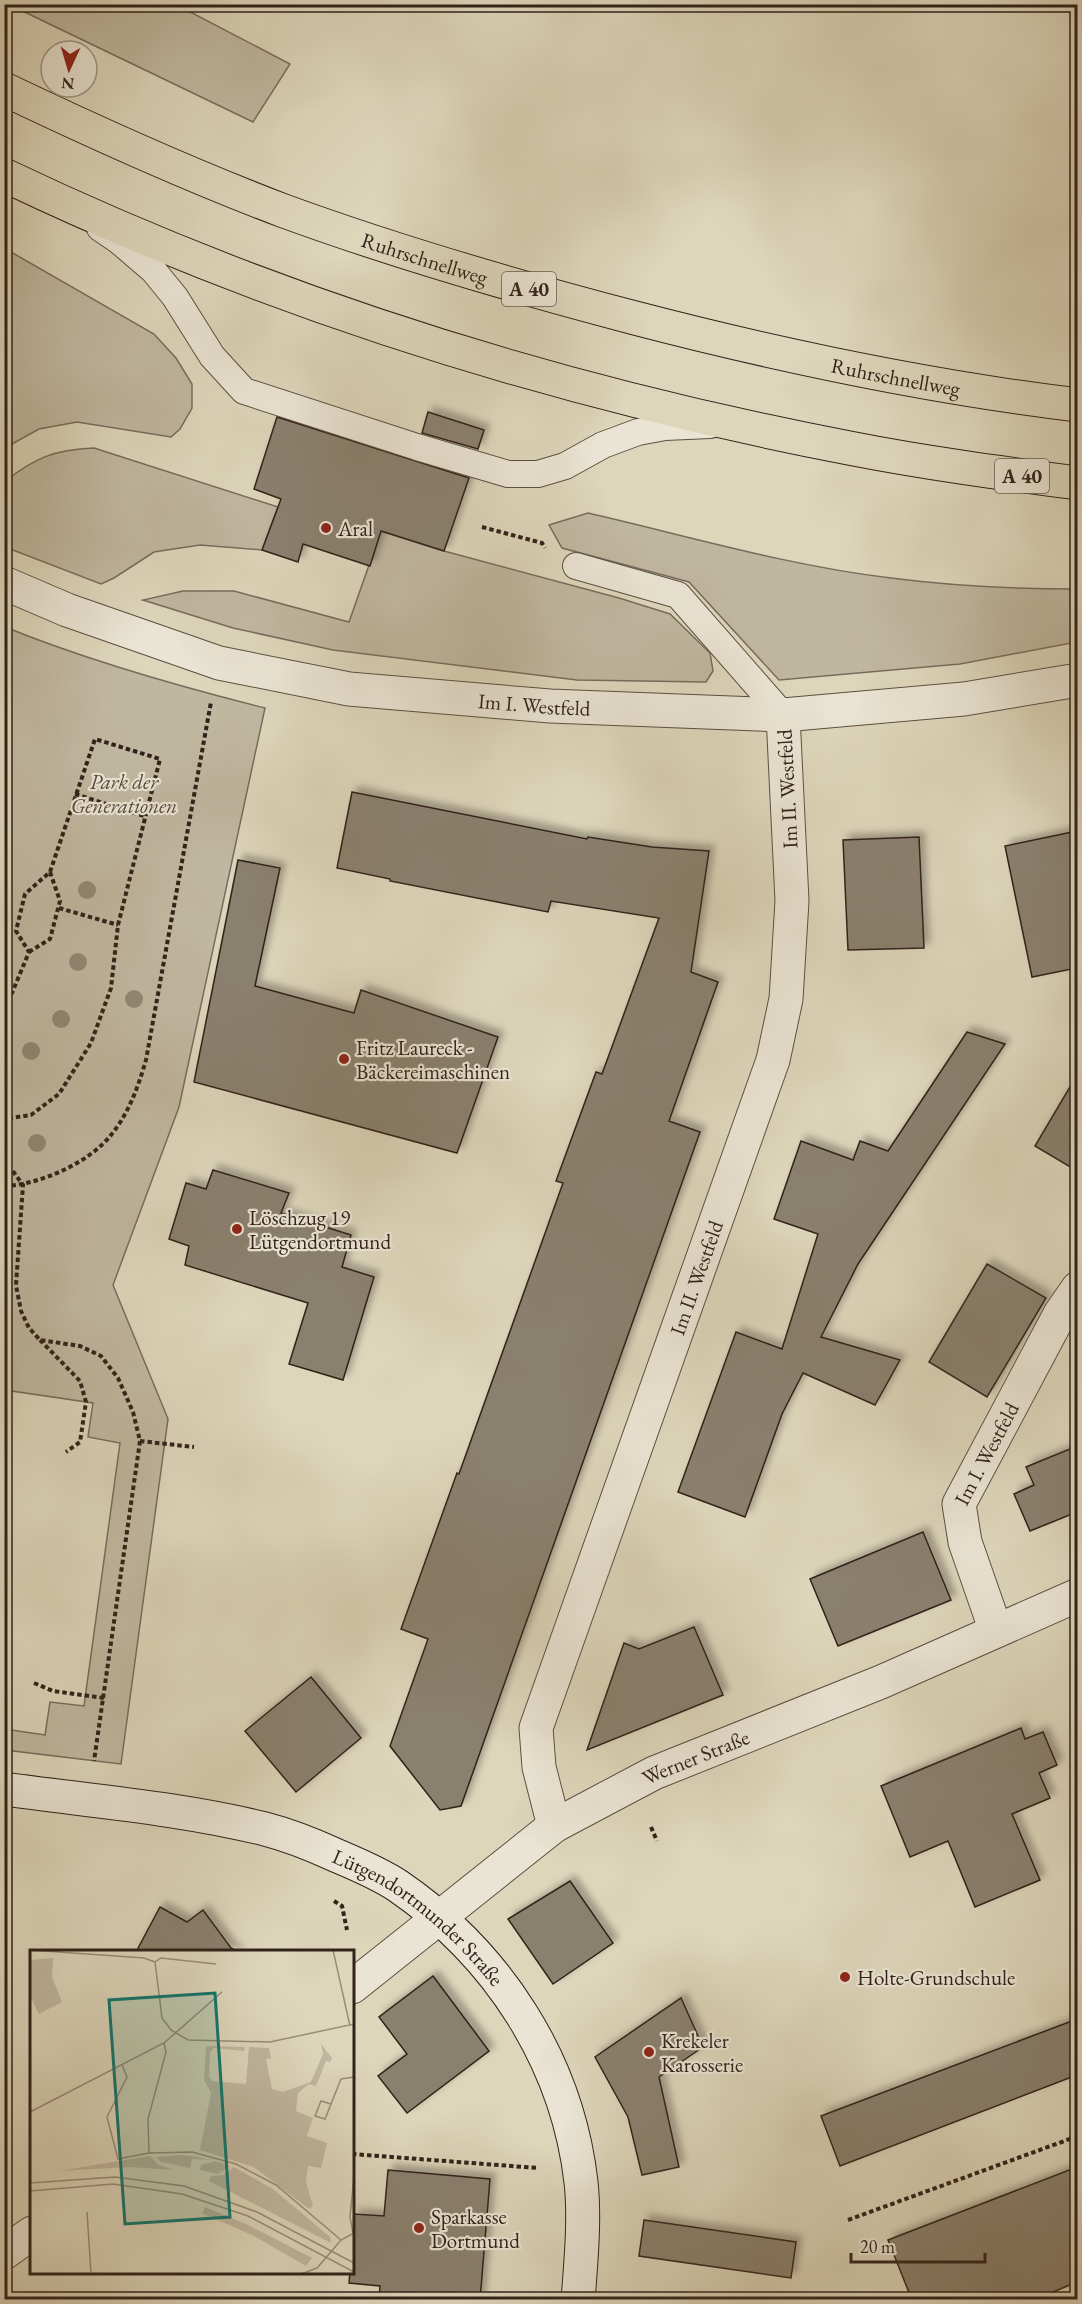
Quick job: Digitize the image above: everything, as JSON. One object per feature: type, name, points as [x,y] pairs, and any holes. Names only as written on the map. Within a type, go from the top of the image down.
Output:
[{"type":"highway","name":"Ruhrschnellweg","points":[[4,89],[103,136],[284,211],[475,274],[705,336],[822,363],[917,382],[1077,405]]},
{"type":"highway","name":"A 40","points":[[4,175],[222,269],[334,311],[562,382],[781,434],[911,459],[1077,483]]},
{"type":"street","name":"Im I. Westfeld","points":[[4,583],[76,614],[219,663],[349,689],[550,706],[783,715],[964,699],[1077,680]]},
{"type":"street","name":"Im II. Westfeld","points":[[554,1826],[539,1767],[536,1728],[773,1060],[786,999],[792,901],[783,715]]},
{"type":"street","name":"Im I. Westfeld","points":[[996,1631],[965,1542],[959,1504],[1060,1314],[1077,1288]]},
{"type":"street","name":"Werner Straße","points":[[354,1985],[554,1826],[654,1773],[881,1682],[1077,1595]]},
{"type":"street","name":"Lütgendortmunder Straße","points":[[4,1789],[135,1807],[265,1829],[309,1843],[397,1885],[439,1917],[473,1949],[505,1987],[529,2025],[554,2078],[571,2131],[581,2182],[578,2300]]},
{"type":"street","points":[[4,2253],[30,2234]]},
{"type":"lane","points":[[38,191],[110,235],[153,270],[175,297],[212,356],[244,391],[508,474],[538,474],[556,469],[603,445],[638,432],[665,428],[701,425],[781,434]]},
{"type":"lane","points":[[576,566],[678,595],[783,715]]},
{"type":"path","points":[[482,526],[542,543],[553,559],[576,566]]},
{"type":"path","points":[[4,1186],[22,1185],[51,1177],[83,1159],[110,1137],[135,1097],[146,1060],[219,663]]},
{"type":"path","points":[[4,1119],[31,1115],[59,1094],[91,1043],[111,988],[118,925],[160,759],[95,739],[50,872],[25,894],[16,931],[29,952]]},
{"type":"path","points":[[75,794],[144,816]]},
{"type":"path","points":[[4,998],[12,993],[29,952],[50,939],[60,900],[50,872]]},
{"type":"path","points":[[58,908],[118,925]]},
{"type":"path","points":[[4,1159],[22,1185],[16,1285],[21,1311],[29,1328],[80,1381],[86,1402],[80,1442],[66,1452]]},
{"type":"path","points":[[11,1251],[18,1251]]},
{"type":"path","points":[[40,1340],[80,1346],[101,1356],[118,1378],[133,1412],[140,1441],[93,1768]]},
{"type":"path","points":[[140,1441],[194,1447]]},
{"type":"path","points":[[34,1683],[53,1691],[104,1698]]},
{"type":"path","points":[[651,1827],[657,1841]]},
{"type":"path","points":[[848,2220],[1077,2136]]},
{"type":"path","points":[[354,2154],[542,2168]]},
{"type":"green space","points":[[10,5],[177,5],[290,64],[253,122],[99,48],[99,39],[81,39]]},
{"type":"green space","points":[[4,248],[154,334],[176,358],[192,384],[192,408],[180,429],[171,437],[77,422],[39,429],[5,448]]},
{"type":"green space","points":[[94,448],[278,507],[262,550],[200,545],[154,552],[101,584],[5,547],[4,482],[26,466],[46,456]]},
{"type":"green space","points":[[588,513],[739,550],[853,573],[961,585],[1077,589],[1077,642],[960,664],[779,680],[689,582],[562,548],[549,525]]},
{"type":"green space","points":[[381,531],[444,551],[670,614],[710,653],[713,671],[706,682],[577,680],[333,650],[233,628],[143,600],[183,591],[234,591],[349,622]]},
{"type":"green space","name":"Park der Generationen","points":[[5,627],[134,672],[265,708],[179,1107],[113,1285],[168,1419],[121,1764],[5,1750],[5,1729],[45,1735],[50,1702],[84,1706],[120,1443],[88,1437],[93,1403],[5,1390]]},
{"type":"building","points":[[428,412],[484,430],[478,449],[422,433]]},
{"type":"building","points":[[277,417],[469,478],[444,551],[381,531],[370,566],[303,544],[298,562],[262,550],[281,499],[254,489]]},
{"type":"building","points":[[352,792],[587,839],[588,837],[652,847],[709,851],[691,972],[718,982],[669,1121],[700,1132],[461,1806],[440,1810],[390,1746],[428,1639],[401,1629],[563,1183],[556,1181],[596,1072],[602,1074],[659,918],[551,901],[548,912],[390,881],[390,879],[337,868]]},
{"type":"building","points":[[1077,831],[1077,968],[1032,977],[1005,846]]},
{"type":"building","points":[[919,837],[924,948],[848,950],[843,840]]},
{"type":"building","name":"Fritz Laureck - Bäckereimaschinen","points":[[238,860],[280,868],[255,986],[354,1013],[361,990],[498,1037],[457,1153],[194,1082]]},
{"type":"building","points":[[967,1032],[1005,1044],[858,1264],[821,1337],[900,1360],[875,1405],[803,1373],[782,1414],[745,1517],[678,1492],[736,1332],[782,1349],[818,1234],[774,1219],[801,1141],[853,1160],[860,1141],[888,1151]]},
{"type":"building","points":[[1077,1075],[1077,1171],[1035,1146]]},
{"type":"building","points":[[213,1170],[289,1193],[281,1213],[351,1235],[342,1267],[374,1277],[343,1380],[289,1364],[308,1303],[185,1265],[189,1246],[169,1239],[186,1183],[206,1189]]},
{"type":"building","points":[[987,1264],[1046,1298],[987,1397],[929,1362]]},
{"type":"building","points":[[1077,1446],[1077,1512],[1030,1531],[1014,1494],[1034,1485],[1026,1467]]},
{"type":"building","points":[[923,1532],[951,1600],[838,1646],[810,1579]]},
{"type":"building","points":[[694,1627],[723,1695],[587,1750],[624,1643],[639,1649]]},
{"type":"building","points":[[311,1677],[361,1738],[296,1792],[245,1731]]},
{"type":"building","points":[[1021,1728],[1025,1739],[1043,1732],[1057,1765],[1039,1773],[1050,1798],[1012,1814],[1040,1880],[975,1907],[948,1841],[910,1857],[881,1786]]},
{"type":"building","points":[[570,1881],[613,1943],[553,1984],[508,1919]]},
{"type":"building","points":[[160,1907],[187,1922],[203,1910],[234,1950],[137,1950]]},
{"type":"building","points":[[433,1976],[489,2051],[407,2113],[378,2076],[407,2054],[379,2017]]},
{"type":"building","name":"Krekeler Karosserie","points":[[681,1998],[703,2047],[659,2077],[679,2167],[642,2175],[628,2117],[595,2057]]},
{"type":"building","points":[[1077,2019],[1077,2075],[840,2166],[821,2116]]},
{"type":"building","points":[[1077,2167],[1077,2282],[1034,2300],[912,2300],[888,2240]]},
{"type":"building","name":"Sparkasse Dortmund","points":[[388,2170],[490,2179],[480,2300],[379,2300],[380,2286],[349,2283],[350,2274],[354,2274],[354,2214],[384,2216]]},
{"type":"building","points":[[644,2220],[796,2242],[791,2278],[639,2256]]},
{"type":"place","name":"Aral","points":[[326,528]]},
{"type":"place","name":"Fritz Laureck - Bäckereimaschinen","points":[[344,1059]]},
{"type":"place","name":"Löschzug 19 Lütgendortmund","points":[[237,1229]]},
{"type":"place","name":"Holte-Grundschule","points":[[845,1977]]},
{"type":"place","name":"Krekeler Karosserie","points":[[649,2052]]},
{"type":"place","name":"Sparkasse Dortmund","points":[[419,2228]]}]
